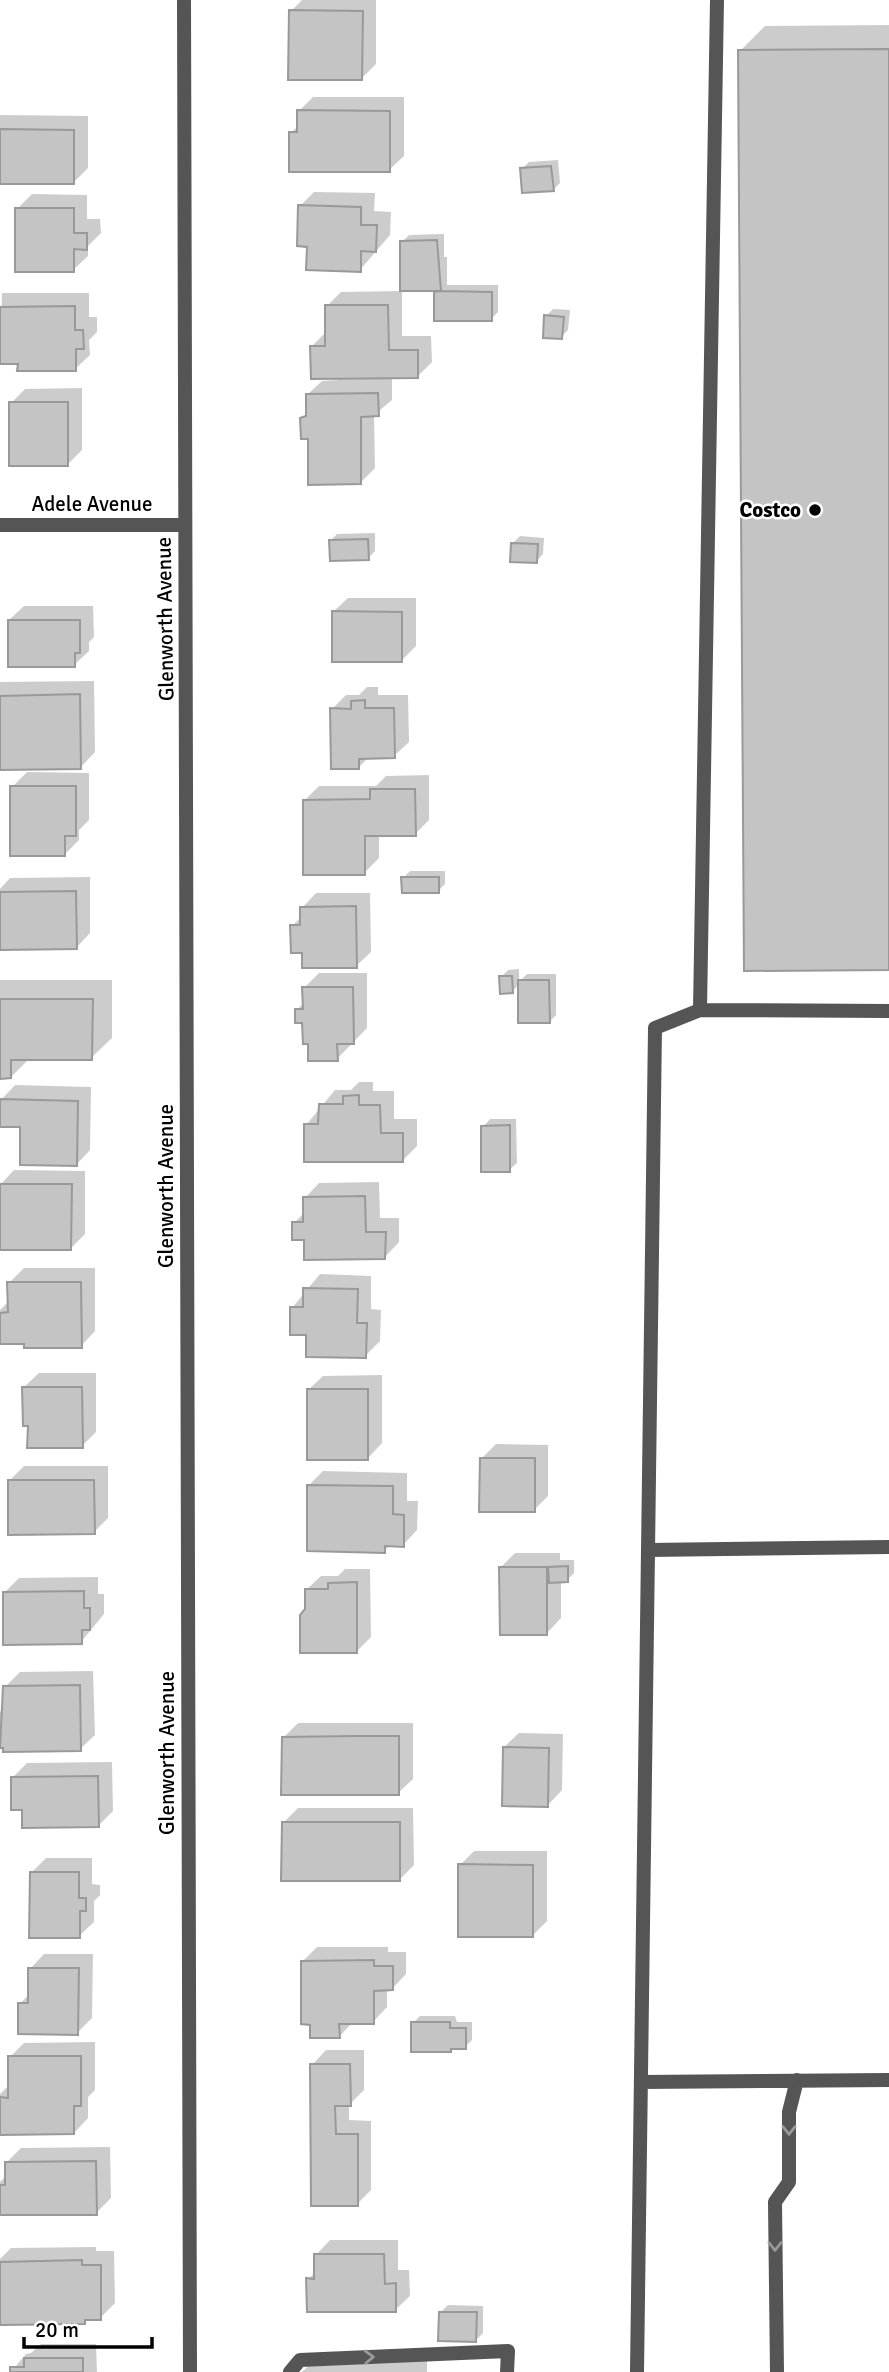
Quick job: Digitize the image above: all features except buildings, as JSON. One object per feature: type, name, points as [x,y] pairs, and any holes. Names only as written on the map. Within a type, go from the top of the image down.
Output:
[{"type":"street","name":"Glenworth Avenue","points":[[184,0],[190,2372]]},
{"type":"street","points":[[700,1010],[717,0]]},
{"type":"street","name":"Adele Avenue","points":[[0,525],[185,524]]},
{"type":"street","points":[[637,2372],[655,1028],[700,1010],[889,1011]]},
{"type":"street","points":[[648,1550],[889,1547]]},
{"type":"street","points":[[777,2372],[775,2202],[789,2182],[789,2112],[797,2080]]},
{"type":"street","points":[[641,2082],[889,2080]]},
{"type":"street","points":[[290,2372],[300,2360],[508,2351],[507,2372]]},
{"type":"place","name":"Costco","points":[[815,510]]}]
